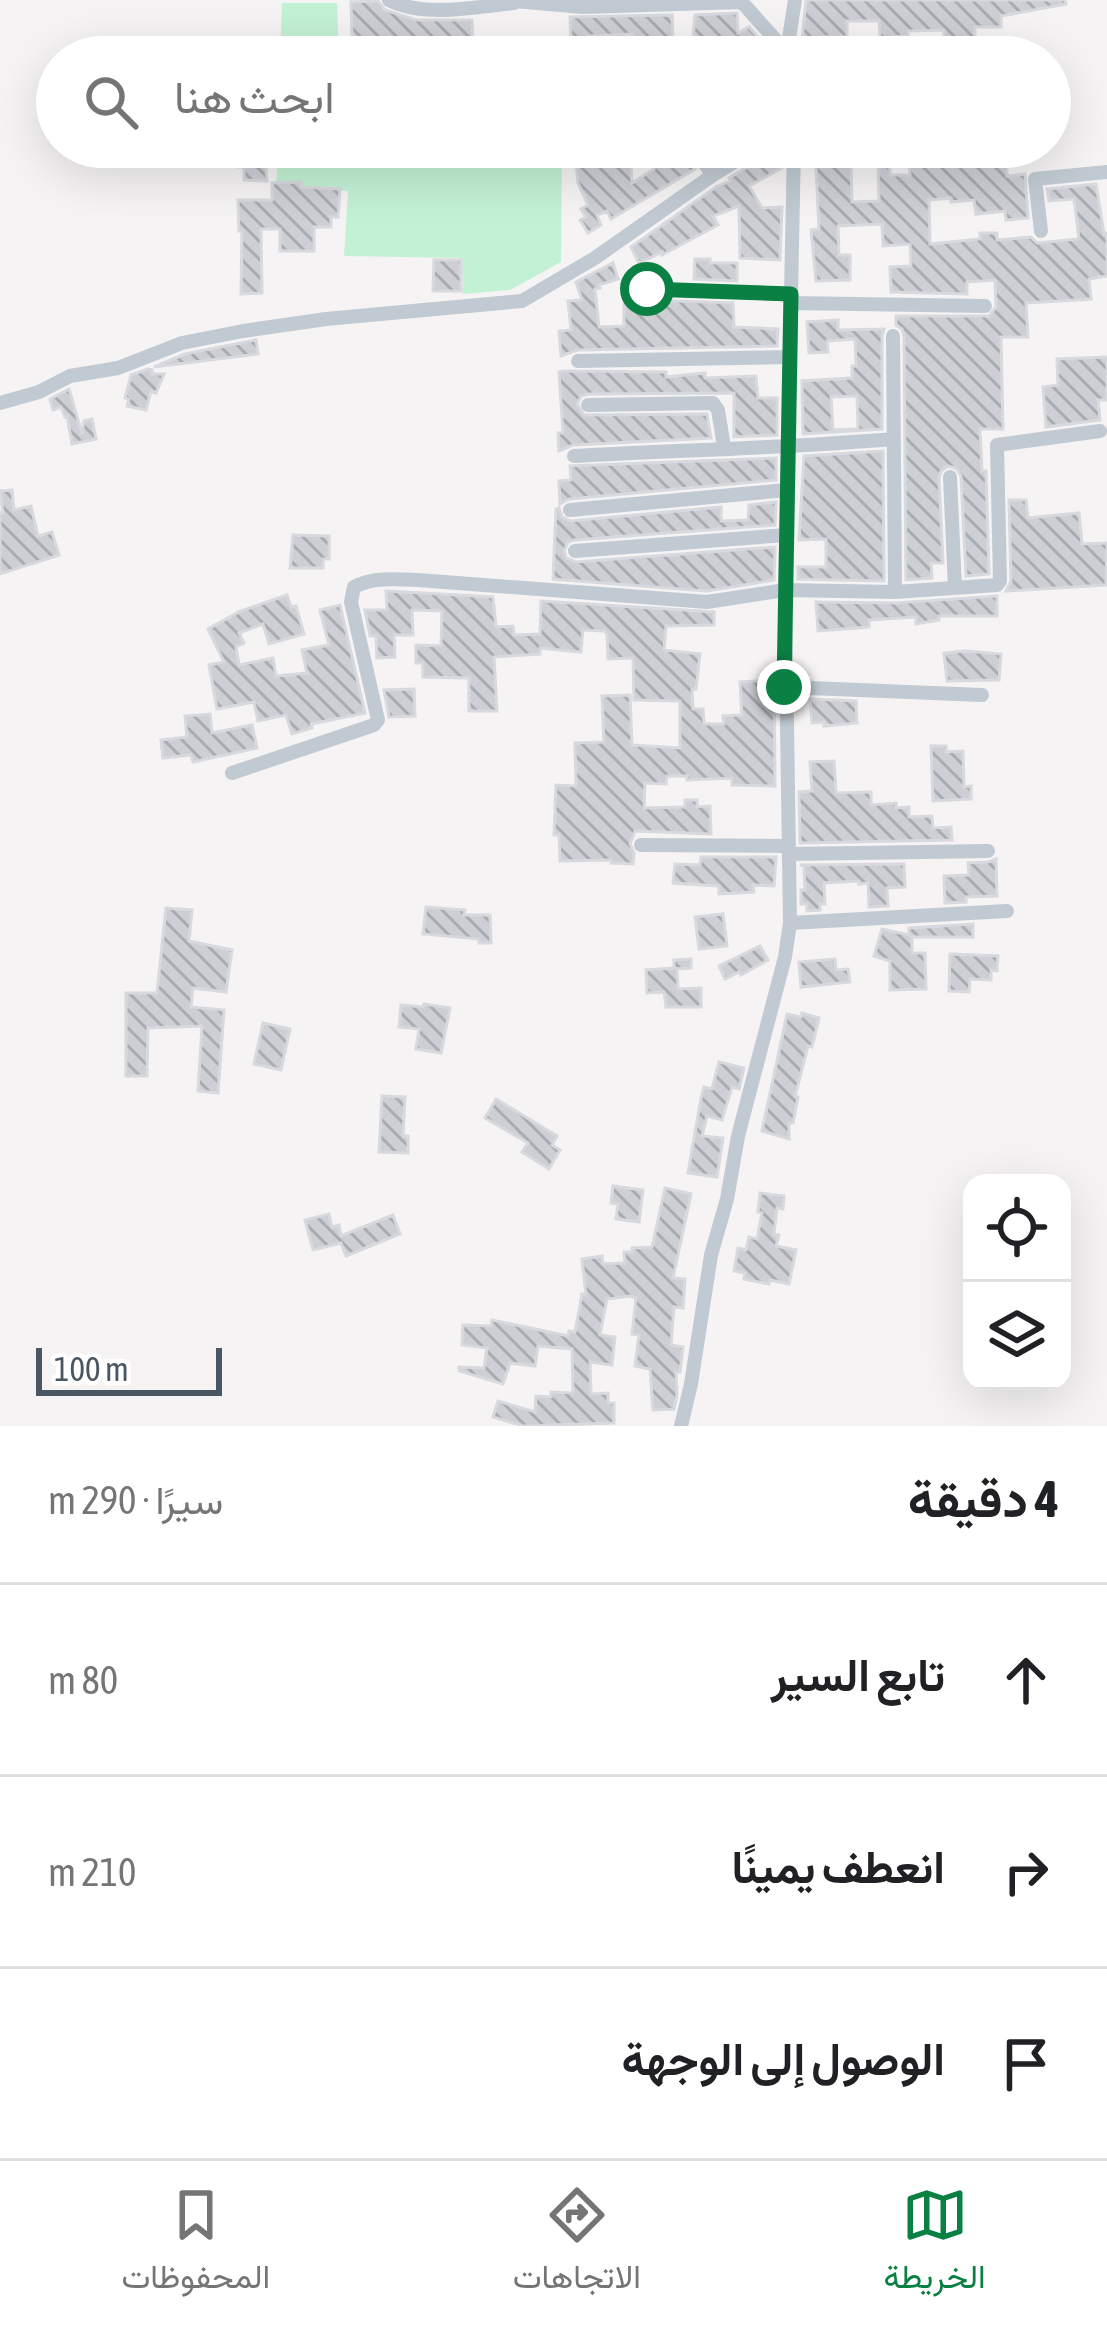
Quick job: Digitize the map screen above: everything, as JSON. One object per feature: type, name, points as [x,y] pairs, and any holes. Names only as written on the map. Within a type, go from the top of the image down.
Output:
[{"type":"street","points":[[389,0],[429,9],[512,2],[583,7],[740,1],[771,36]]},
{"type":"street","points":[[789,36],[795,0]]},
{"type":"street","points":[[708,168],[713,175]]},
{"type":"street","points":[[0,403],[39,392],[70,376],[118,368],[182,344],[243,331],[522,302],[724,168]]},
{"type":"street","points":[[681,1426],[711,1255],[790,923],[784,687],[794,168]]},
{"type":"street","points":[[1041,231],[1035,179],[1107,172]]},
{"type":"street","points":[[647,289],[985,306]]},
{"type":"street","points":[[893,336],[896,592]]},
{"type":"street","points":[[578,361],[789,357]]},
{"type":"street","points":[[588,405],[712,403],[718,410],[724,447]]},
{"type":"street","points":[[232,773],[378,721],[351,602],[354,587],[360,583],[418,580],[707,602],[785,590],[896,592],[997,585],[997,445],[1100,430]]},
{"type":"street","points":[[574,456],[894,439]]},
{"type":"street","points":[[950,477],[956,588]]},
{"type":"street","points":[[570,510],[787,490]]},
{"type":"street","points":[[575,551],[786,535]]},
{"type":"street","points":[[784,687],[982,695]]},
{"type":"street","points":[[641,844],[988,851]]},
{"type":"street","points":[[790,923],[1007,911]]},
{"type":"green space","points":[[282,3],[337,3],[338,36],[281,36]]},
{"type":"green space","points":[[277,168],[562,168],[561,262],[510,290],[463,294],[462,258],[344,256],[348,191],[276,185]]},
{"type":"building","points":[[806,0],[1065,0],[1066,4],[1001,16],[1001,27],[975,27],[975,36],[944,36],[944,30],[880,36],[879,21],[847,21],[847,36],[802,36]]},
{"type":"building","points":[[378,1],[385,10],[416,20],[472,20],[473,36],[352,36],[351,2]]},
{"type":"building","points":[[737,13],[738,33],[749,27],[757,36],[693,36],[695,15]]},
{"type":"building","points":[[672,15],[673,36],[571,36],[570,17]]},
{"type":"building","points":[[244,168],[266,168],[267,181],[244,180]]},
{"type":"building","points":[[577,168],[631,168],[632,183],[654,168],[695,169],[611,219],[607,211],[597,215],[601,225],[588,233],[580,220],[586,217],[581,209],[588,205]]},
{"type":"building","points":[[746,168],[782,168],[749,186],[762,208],[782,207],[780,260],[740,258],[739,206],[713,216],[718,225],[639,263],[631,247]]},
{"type":"building","points":[[816,168],[851,168],[852,202],[879,201],[878,168],[890,168],[890,175],[910,175],[910,168],[1007,168],[1007,176],[1025,174],[1028,218],[1006,220],[1005,211],[976,214],[974,200],[929,200],[930,244],[980,239],[980,233],[997,233],[997,240],[1031,237],[1037,243],[1079,239],[1074,199],[1049,201],[1047,189],[1096,184],[1107,233],[1107,276],[1089,279],[1091,299],[1026,303],[1028,337],[1001,337],[1003,429],[980,429],[989,574],[966,576],[961,476],[948,466],[939,478],[943,563],[931,563],[932,578],[906,580],[904,336],[896,316],[989,316],[996,307],[995,280],[967,282],[967,294],[891,292],[890,267],[911,266],[910,244],[883,246],[882,224],[838,226],[839,255],[850,255],[850,280],[816,281],[811,230],[819,229]]},
{"type":"building","points":[[301,182],[301,187],[340,189],[338,217],[331,217],[331,227],[314,227],[314,251],[280,251],[280,229],[261,229],[262,293],[241,294],[238,200],[272,200],[272,183]]},
{"type":"building","points":[[695,259],[737,263],[737,281],[694,279]]},
{"type":"building","points":[[434,260],[461,260],[461,291],[433,291]]},
{"type":"building","points":[[613,263],[618,279],[595,289],[599,327],[624,326],[624,292],[636,292],[647,300],[733,303],[734,327],[778,329],[777,346],[578,350],[561,356],[559,331],[571,330],[568,301],[582,300],[576,282]]},
{"type":"building","points":[[838,320],[838,330],[884,329],[882,429],[803,434],[802,381],[852,378],[852,366],[856,366],[855,339],[827,341],[828,352],[809,353],[807,322]],"holes":[[[857,396],[858,429],[833,430],[831,397]]]},
{"type":"building","points":[[256,340],[258,354],[154,367],[185,354]]},
{"type":"building","points":[[1107,357],[1107,400],[1098,400],[1100,420],[1046,427],[1043,387],[1058,385],[1057,359]]},
{"type":"building","points":[[148,369],[164,374],[156,393],[151,391],[146,410],[127,406],[131,375]]},
{"type":"building","points":[[559,372],[756,376],[758,398],[777,398],[777,435],[734,437],[734,393],[588,394],[577,404],[584,415],[707,414],[711,438],[573,445],[559,451],[558,433],[563,433]]},
{"type":"building","points":[[69,389],[82,434],[84,421],[92,419],[96,439],[72,444],[67,416],[61,407],[53,410],[50,399]]},
{"type":"building","points":[[883,451],[884,581],[798,579],[798,567],[826,567],[826,539],[799,540],[804,456]]},
{"type":"building","points":[[776,458],[776,480],[569,499],[560,504],[559,481],[571,480],[570,466]]},
{"type":"building","points":[[12,490],[14,510],[31,506],[38,536],[52,532],[59,555],[0,574],[0,491]]},
{"type":"building","points":[[1009,500],[1026,500],[1028,518],[1079,513],[1082,544],[1107,543],[1106,585],[1006,591],[1011,581]]},
{"type":"building","points":[[776,502],[775,525],[574,540],[564,551],[566,558],[576,562],[775,547],[774,580],[707,591],[553,579],[556,509],[571,521],[721,507],[721,521],[748,520],[749,505]]},
{"type":"building","points":[[293,535],[329,536],[329,559],[323,559],[323,568],[290,568]]},
{"type":"building","points":[[386,591],[493,597],[496,627],[513,626],[514,635],[540,634],[541,601],[714,612],[714,625],[666,626],[664,650],[700,654],[693,709],[703,709],[704,724],[724,724],[723,716],[742,715],[740,682],[774,680],[775,786],[732,785],[732,778],[687,780],[687,776],[667,776],[666,784],[645,783],[644,808],[685,807],[685,800],[697,800],[697,807],[710,806],[711,834],[635,831],[630,844],[633,864],[560,861],[559,835],[554,835],[556,785],[576,786],[575,743],[604,742],[602,696],[630,695],[632,745],[680,748],[680,701],[634,700],[633,658],[608,659],[607,634],[583,630],[581,652],[540,648],[540,654],[494,657],[497,711],[469,711],[469,678],[423,677],[423,663],[416,663],[416,645],[441,646],[442,611],[412,610],[413,635],[394,635],[395,657],[377,658],[376,636],[370,636],[365,610],[387,610]]},
{"type":"building","points":[[287,595],[291,607],[296,606],[304,634],[269,644],[263,624],[239,633],[244,643],[236,647],[239,665],[273,658],[276,676],[307,673],[302,650],[329,645],[320,610],[340,605],[365,713],[311,724],[312,728],[292,734],[286,715],[258,721],[254,702],[217,709],[209,665],[224,662],[208,629]]},
{"type":"building","points":[[997,596],[997,616],[939,616],[939,620],[916,624],[916,617],[869,620],[869,627],[818,631],[816,602],[896,603]]},
{"type":"building","points":[[944,653],[1001,654],[999,680],[947,681]]},
{"type":"building","points":[[414,689],[415,716],[389,717],[384,690]]},
{"type":"building","points":[[810,699],[856,701],[857,723],[812,723]]},
{"type":"building","points":[[210,714],[212,733],[252,725],[257,748],[193,762],[191,755],[163,758],[161,740],[187,737],[185,716]]},
{"type":"building","points":[[931,746],[946,746],[946,752],[963,751],[964,787],[971,786],[971,799],[933,801]]},
{"type":"building","points":[[834,761],[836,793],[871,792],[871,805],[896,803],[896,808],[909,807],[909,817],[932,816],[933,828],[951,827],[952,840],[800,843],[799,792],[812,791],[810,762]]},
{"type":"building","points":[[701,857],[776,857],[774,886],[753,885],[754,892],[719,894],[719,886],[673,883],[675,864],[700,865]]},
{"type":"building","points":[[996,859],[997,896],[945,903],[944,876],[969,875],[968,863]]},
{"type":"building","points":[[904,864],[905,887],[887,888],[888,906],[869,907],[868,883],[859,881],[824,883],[825,904],[820,904],[820,910],[807,911],[807,904],[801,904],[801,890],[805,890],[804,866],[800,865]]},
{"type":"building","points":[[426,907],[490,915],[491,943],[423,934]]},
{"type":"building","points":[[166,908],[192,910],[189,941],[232,950],[226,992],[193,988],[191,1007],[224,1010],[218,1093],[198,1091],[202,1026],[148,1028],[147,1076],[126,1076],[126,993],[157,993]]},
{"type":"building","points":[[723,914],[727,946],[699,949],[695,917]]},
{"type":"building","points":[[973,924],[973,937],[912,937],[912,953],[925,953],[926,989],[890,990],[890,961],[874,956],[882,929],[909,935],[909,928]]},
{"type":"building","points":[[760,946],[768,960],[725,979],[719,966]]},
{"type":"building","points":[[950,954],[998,956],[997,971],[991,970],[991,980],[970,979],[969,992],[949,991]]},
{"type":"building","points":[[691,959],[691,968],[677,969],[678,989],[701,988],[701,1007],[666,1007],[664,992],[647,993],[646,970],[674,968],[674,960]]},
{"type":"building","points":[[835,959],[836,970],[848,969],[850,982],[801,987],[799,962]]},
{"type":"building","points":[[401,1005],[450,1008],[441,1053],[416,1049],[419,1029],[399,1027]]},
{"type":"building","points":[[802,1013],[819,1018],[795,1096],[789,1139],[762,1131],[787,1014],[801,1017]]},
{"type":"building","points":[[263,1023],[290,1029],[281,1070],[254,1064]]},
{"type":"building","points":[[719,1062],[744,1068],[739,1089],[732,1087],[722,1120],[707,1116],[702,1136],[723,1138],[717,1177],[688,1173],[704,1087],[712,1089]]},
{"type":"building","points":[[382,1096],[405,1097],[403,1136],[408,1136],[408,1153],[379,1152]]},
{"type":"building","points":[[496,1099],[557,1136],[552,1145],[560,1150],[549,1169],[522,1152],[528,1143],[485,1118]]},
{"type":"building","points":[[613,1186],[643,1190],[639,1222],[616,1219]]},
{"type":"building","points":[[665,1188],[691,1194],[673,1278],[685,1279],[683,1308],[674,1307],[671,1345],[683,1347],[674,1409],[653,1410],[650,1369],[635,1366],[639,1335],[632,1334],[636,1298],[630,1296],[607,1299],[600,1335],[615,1337],[612,1365],[590,1362],[591,1394],[608,1393],[608,1403],[614,1403],[614,1423],[523,1426],[493,1417],[498,1401],[535,1412],[536,1396],[573,1393],[572,1349],[538,1346],[535,1366],[510,1363],[503,1384],[459,1371],[459,1367],[484,1368],[487,1348],[462,1345],[463,1325],[491,1326],[492,1320],[568,1336],[569,1331],[575,1332],[582,1294],[586,1295],[582,1259],[602,1256],[603,1264],[625,1263],[624,1252],[652,1247]]},
{"type":"building","points":[[760,1193],[784,1196],[783,1209],[777,1208],[774,1234],[779,1235],[776,1246],[796,1250],[789,1284],[744,1279],[745,1273],[734,1271],[738,1248],[746,1250],[749,1237],[757,1239]]},
{"type":"building","points":[[329,1214],[341,1236],[393,1215],[400,1234],[346,1256],[341,1243],[313,1250],[305,1220]]},
{"type":"route","points":[[647,289],[791,294],[784,687]]}]
